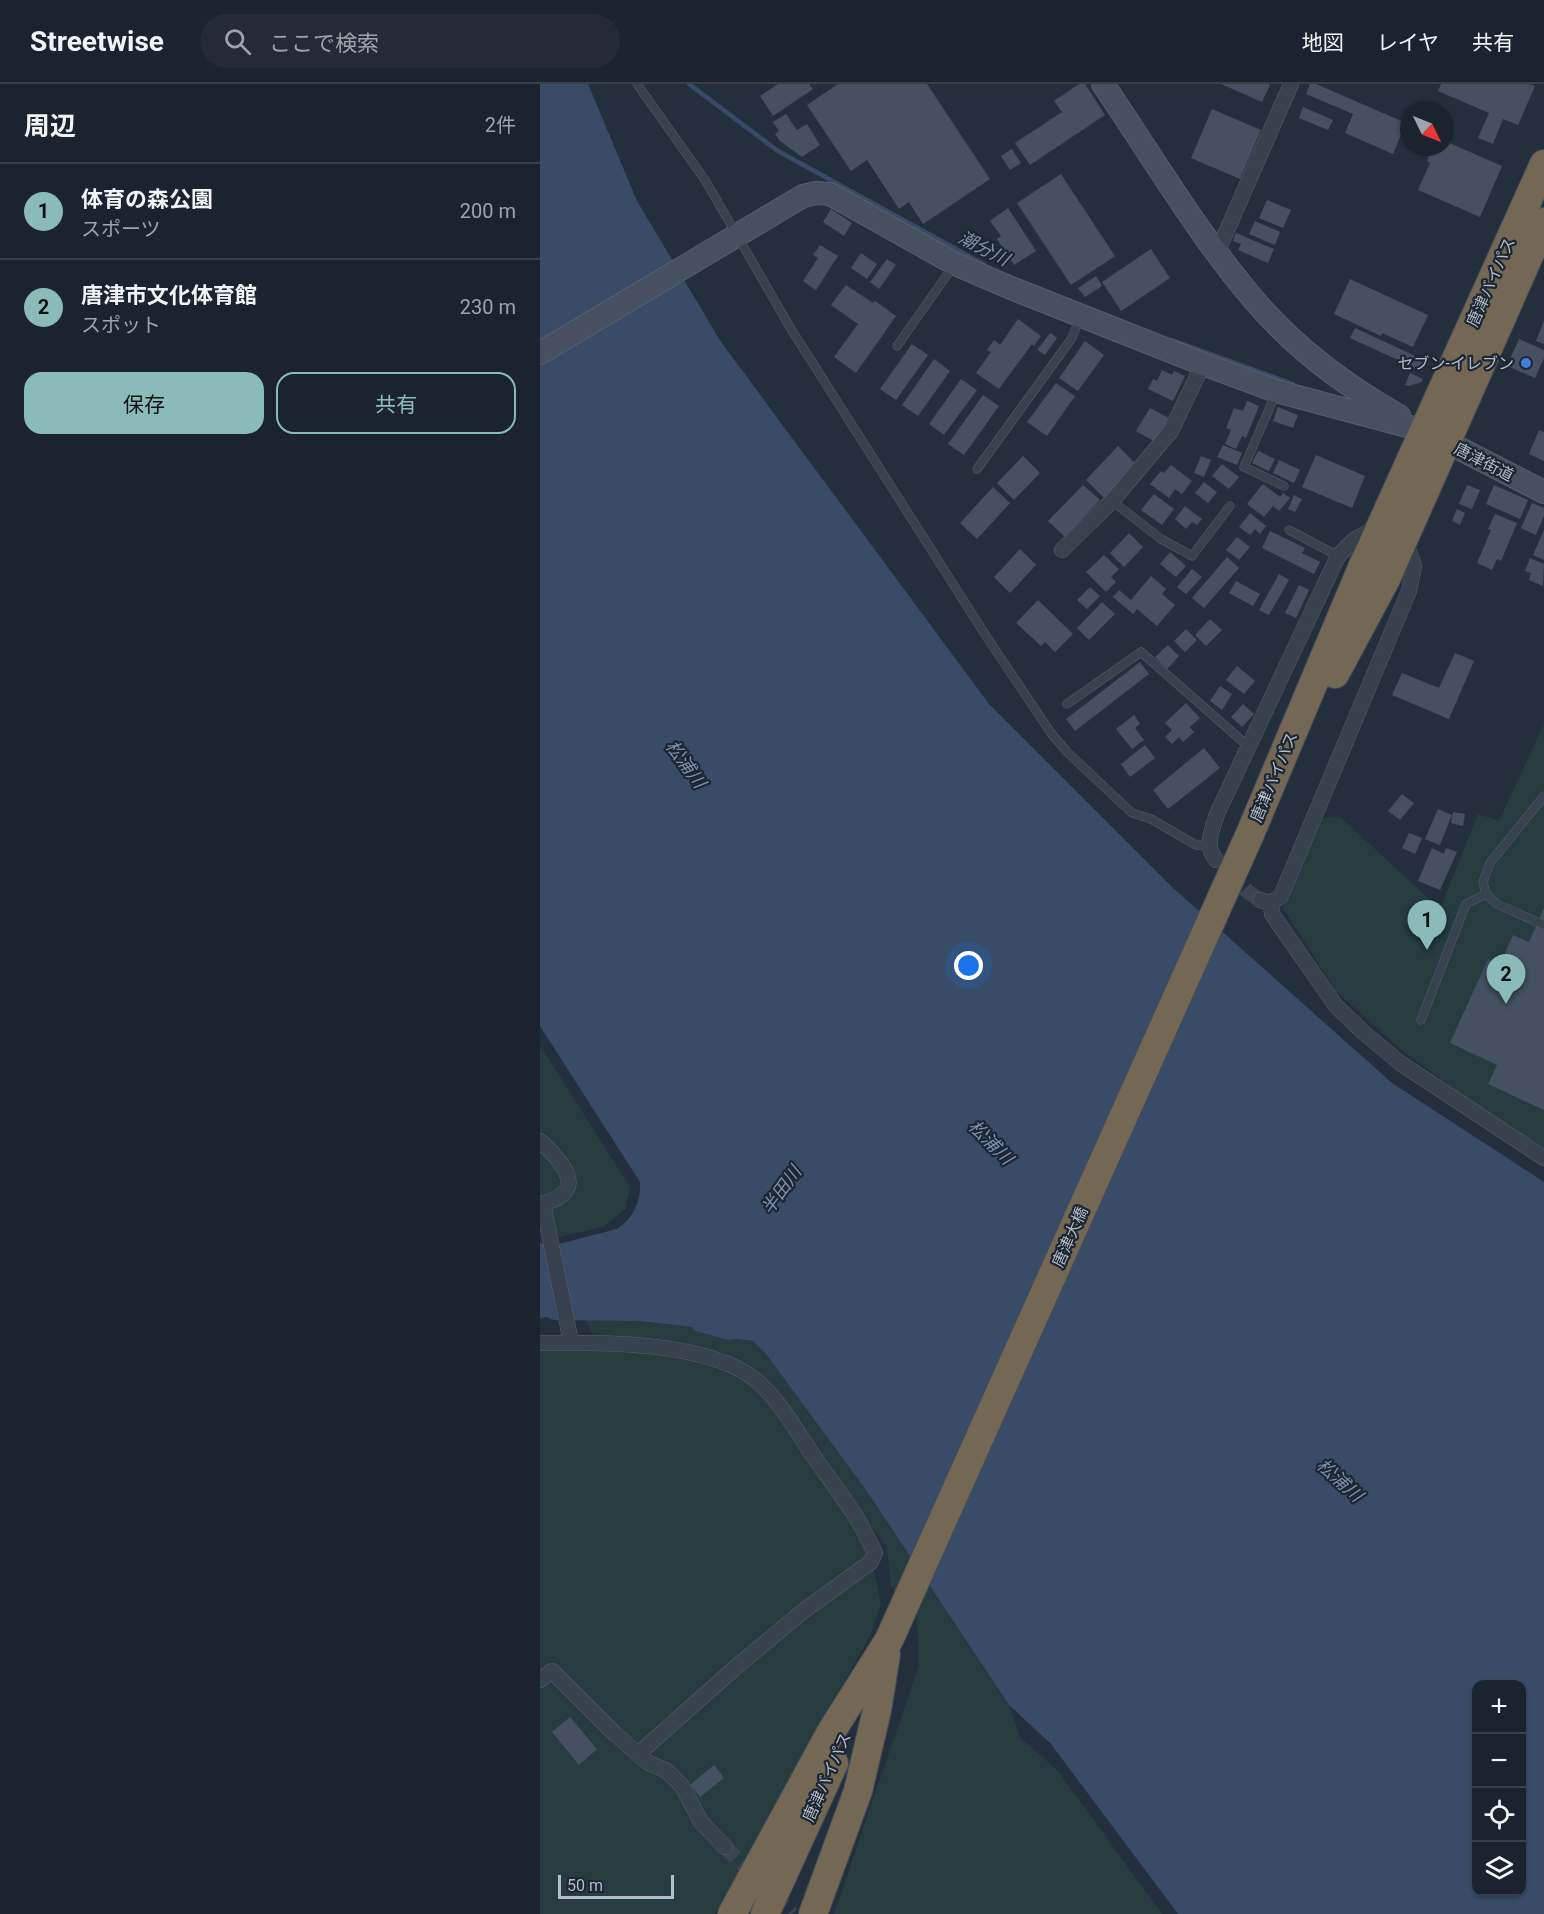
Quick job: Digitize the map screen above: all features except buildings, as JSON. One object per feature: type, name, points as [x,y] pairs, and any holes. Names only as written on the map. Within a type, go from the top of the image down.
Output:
[{"type":"highway","name":"唐津バイパス","points":[[1436,437],[1544,164]]},
{"type":"highway","name":"唐津バイパス","points":[[1250,834],[1386,579],[1393,531],[1436,437],[1544,222]]},
{"type":"highway","name":"唐津大橋","points":[[889,1640],[1250,834]]},
{"type":"highway","name":"唐津バイパス","points":[[765,1914],[889,1640]]},
{"type":"highway","points":[[732,1914],[831,1732],[889,1640]]},
{"type":"highway","points":[[813,1914],[858,1791],[877,1710],[889,1640]]},
{"type":"street","points":[[1103,84],[1217,253],[1255,301],[1299,346],[1364,396],[1436,437]]},
{"type":"street","points":[[1217,253],[1291,84]]},
{"type":"street","points":[[540,353],[803,196],[816,193],[830,194],[934,247],[955,264],[1081,316],[1276,391],[1436,437]]},
{"type":"street","points":[[1062,550],[1112,501],[1171,431],[1203,364]]},
{"type":"street","name":"唐津街道","points":[[1436,437],[1544,492]]},
{"type":"street","points":[[1216,860],[1209,845],[1217,814],[1338,556],[1355,539],[1393,531],[1414,566],[1409,591],[1281,896],[1266,902],[1322,988],[1336,1006],[1362,1031],[1400,1063],[1544,1158]]},
{"type":"street","points":[[540,1142],[563,1164],[569,1181],[562,1196],[541,1204],[571,1342]]},
{"type":"street","points":[[540,1343],[607,1342],[657,1348],[713,1359],[740,1369],[758,1382],[776,1403],[855,1515],[875,1553],[871,1562],[802,1612],[727,1674],[638,1754]]},
{"type":"street","points":[[540,1680],[552,1671],[614,1733],[647,1762],[666,1771],[682,1786],[701,1822],[725,1847]]},
{"type":"lane","points":[[637,84],[705,180],[733,239],[988,639],[1051,733],[1067,752],[1132,813],[1151,819],[1196,845],[1209,845]]},
{"type":"lane","points":[[897,346],[955,264]]},
{"type":"lane","points":[[977,469],[1072,338],[1081,316]]},
{"type":"lane","points":[[1276,391],[1244,467],[1284,486]]},
{"type":"lane","points":[[1112,501],[1161,539],[1192,556],[1230,506]]},
{"type":"lane","points":[[1289,530],[1338,556]]},
{"type":"lane","points":[[1067,704],[1141,652],[1249,747]]},
{"type":"lane","points":[[1544,796],[1490,863],[1483,882],[1486,894],[1497,904],[1544,925]]},
{"type":"lane","points":[[1421,1020],[1467,904],[1486,894]]},
{"type":"green space","points":[[1544,724],[1544,1149],[1469,1100],[1398,1047],[1336,991],[1283,908],[1321,818],[1339,816],[1440,909],[1478,814],[1499,821]]},
{"type":"green space","points":[[540,1045],[630,1187],[625,1209],[603,1227],[558,1237],[553,1220],[540,1223]]},
{"type":"green space","points":[[585,1319],[640,1321],[692,1327],[729,1340],[753,1341],[766,1354],[866,1490],[1009,1705],[1020,1737],[1058,1771],[1162,1914],[834,1914],[919,1665],[917,1615],[891,1586],[887,1548],[778,1397],[686,1348],[592,1334]]},
{"type":"green space","points":[[540,1347],[612,1348],[685,1356],[742,1375],[773,1403],[871,1552],[866,1564],[874,1572],[881,1604],[870,1636],[715,1914],[540,1914]]},
{"type":"water","points":[[540,84],[588,84],[637,201],[721,342],[989,704],[1172,887],[1392,1083],[1544,1182],[1544,1914],[1178,1914],[1051,1744],[1009,1705],[866,1490],[766,1354],[753,1341],[729,1340],[695,1331],[692,1327],[640,1321],[540,1318],[540,1242],[547,1247],[617,1229],[635,1209],[640,1182],[540,1026]]},
{"type":"waterway","name":"潮分川","points":[[689,84],[778,151],[985,265]]},
{"type":"waterway","name":"潮分川","points":[[1172,340],[1293,384]]},
{"type":"tunnel","points":[[1229,872],[1248,892],[1260,900]]},
{"type":"tunnel","points":[[725,1847],[792,1914]]},
{"type":"place","name":"セブン-イレブン","points":[[1526,363]]},
{"type":"place","name":"体育の森公園","points":[[1427,950]]},
{"type":"place","name":"唐津市文化体育館","points":[[1506,1004]]},
{"type":"water label","name":"松浦川","points":[[686,764]]},
{"type":"water label","name":"松浦川","points":[[991,1142]]},
{"type":"water label","name":"半田川","points":[[781,1190]]},
{"type":"water label","name":"松浦川","points":[[1340,1480]]}]
